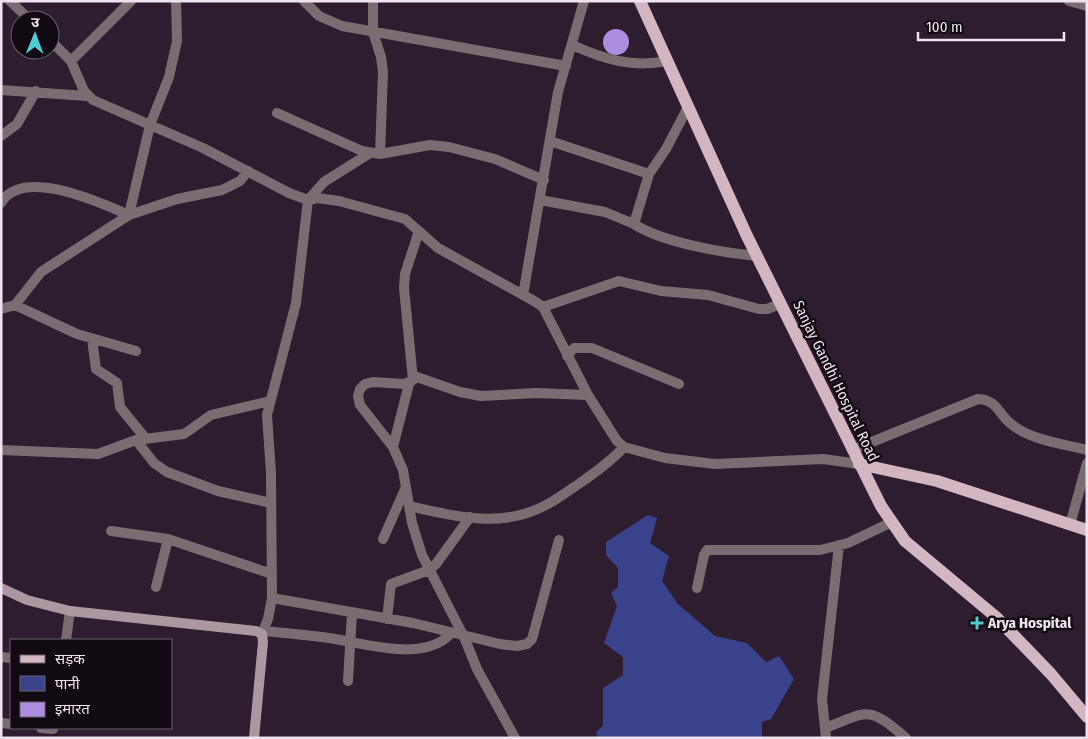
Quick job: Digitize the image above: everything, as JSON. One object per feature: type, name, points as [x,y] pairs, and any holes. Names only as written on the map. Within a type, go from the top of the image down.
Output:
[{"type":"main road","name":"Sanjay Gandhi Hospital Road","points":[[640,1],[757,256],[858,464],[881,506],[905,542],[996,617],[1051,674],[1087,717]]},
{"type":"main road","points":[[858,464],[936,481],[1087,530]]},
{"type":"main road","points":[[1,588],[27,600],[70,612],[263,632],[254,738]]},
{"type":"street","points":[[10,1],[19,10]]},
{"type":"street","points":[[71,61],[131,1]]},
{"type":"street","points":[[129,215],[150,125],[169,77],[177,41],[176,1]]},
{"type":"street","points":[[304,1],[319,16],[329,22],[373,32],[566,66]]},
{"type":"street","points":[[373,1],[373,32],[381,57],[383,72],[375,153]]},
{"type":"street","points":[[523,295],[558,92],[583,1],[588,1]]},
{"type":"street","points":[[1068,1],[1087,6]]},
{"type":"street","points":[[572,44],[604,59],[631,65],[667,61]]},
{"type":"street","points":[[60,50],[71,61],[87,96]]},
{"type":"street","points":[[1,90],[87,96],[248,171],[288,193],[308,200],[326,198],[398,216],[438,248],[543,307],[588,395],[617,442],[624,447],[664,458],[715,464],[823,459],[858,464]]},
{"type":"street","points":[[1,136],[17,124],[36,91]]},
{"type":"street","points":[[634,224],[649,174],[662,156],[688,107]]},
{"type":"street","points":[[277,113],[375,153]]},
{"type":"street","points":[[550,141],[649,174]]},
{"type":"street","points":[[450,634],[439,643],[408,649],[388,649],[351,642],[263,632],[272,598],[271,503],[267,429],[270,401],[296,303],[308,200],[324,182],[375,153],[430,146],[449,147],[494,159],[544,180]]},
{"type":"street","points":[[15,305],[41,272],[129,215],[177,199],[222,190],[240,181],[248,171]]},
{"type":"street","points":[[1,203],[8,195],[15,191],[39,186],[90,198],[129,215]]},
{"type":"street","points":[[540,200],[605,212],[634,224],[645,232],[731,254],[757,256]]},
{"type":"street","points":[[393,447],[412,380],[404,288],[405,274],[419,231]]},
{"type":"street","points":[[543,307],[619,281],[661,291],[708,295],[759,309],[767,309],[780,304]]},
{"type":"street","points":[[1,308],[15,305],[92,339],[136,351]]},
{"type":"street","points":[[92,339],[96,369],[117,383],[120,407],[154,463],[167,472],[218,491],[271,503]]},
{"type":"street","points":[[567,356],[574,348],[592,348],[679,384]]},
{"type":"street","points":[[515,738],[477,669],[464,637],[429,570],[415,536],[403,470],[393,447],[360,405],[358,396],[360,389],[373,382],[412,380],[481,396],[536,393],[588,395]]},
{"type":"street","points":[[852,450],[978,399],[993,402],[1010,423],[1021,431],[1087,450]]},
{"type":"street","points":[[1,450],[98,454],[141,439],[184,434],[211,415],[270,401]]},
{"type":"street","points":[[409,506],[449,515],[514,517],[543,507],[612,460],[624,447]]},
{"type":"street","points":[[1070,525],[1087,464]]},
{"type":"street","points":[[383,539],[406,486]]},
{"type":"street","points":[[387,619],[391,584],[429,570],[443,557],[470,517]]},
{"type":"street","points":[[697,588],[704,555],[707,550],[820,550],[839,546],[892,522]]},
{"type":"street","points":[[111,531],[168,539],[272,574]]},
{"type":"street","points":[[156,587],[168,539]]},
{"type":"street","points":[[272,598],[413,623],[464,637],[517,646],[527,644],[532,639],[559,540]]},
{"type":"street","points":[[839,546],[822,699],[825,733],[864,713],[874,714],[906,738]]},
{"type":"street","points":[[66,639],[70,612]]},
{"type":"street","points":[[348,681],[352,613]]},
{"type":"water","points":[[648,515],[657,518],[650,543],[669,556],[662,581],[678,604],[715,636],[747,643],[766,662],[779,656],[794,679],[771,719],[762,722],[762,738],[598,738],[596,732],[603,726],[603,688],[623,675],[623,657],[604,643],[617,606],[611,593],[618,587],[618,568],[606,555],[606,542]]},
{"type":"building","points":[[616,29],[625,33],[629,42],[625,51],[616,55],[607,51],[603,42],[607,33]]},
{"type":"place","name":"Arya Hospital","points":[[977,623]]}]
